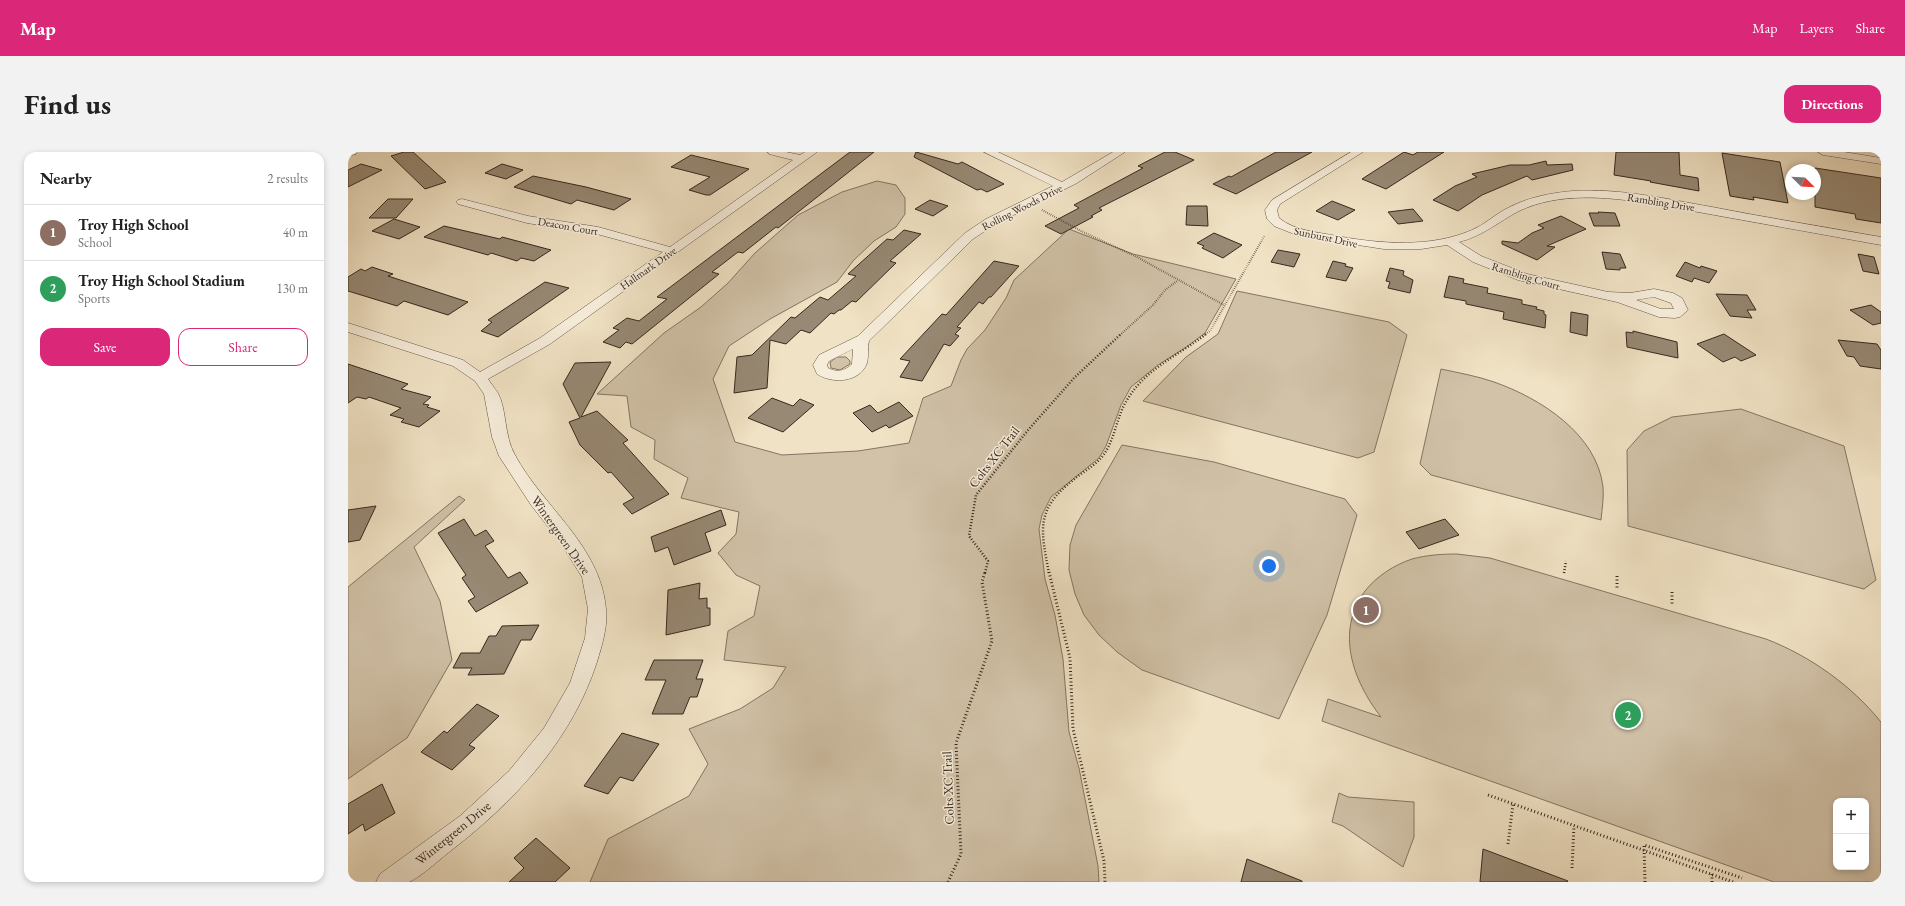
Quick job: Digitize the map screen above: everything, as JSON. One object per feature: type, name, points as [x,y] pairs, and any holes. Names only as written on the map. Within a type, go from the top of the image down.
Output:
[{"type":"street","points":[[348,153],[352,152]]},
{"type":"street","points":[[773,152],[807,155]]},
{"type":"street","points":[[989,152],[1061,186]]},
{"type":"street","name":"Rolling Woods Drive","points":[[863,339],[969,236],[990,222],[1061,186],[1120,152]]},
{"type":"street","name":"Sunburst Drive","points":[[1358,152],[1276,202],[1271,210],[1273,219],[1282,226],[1298,232],[1364,244],[1413,246],[1449,241]]},
{"type":"street","points":[[1823,152],[1850,154],[1881,161]]},
{"type":"street","name":"Hallmark Drive","points":[[480,378],[545,341],[807,155]]},
{"type":"street","name":"Rambling Drive","points":[[1449,241],[1480,231],[1512,210],[1538,200],[1566,195],[1596,194],[1639,198],[1881,240]]},
{"type":"street","name":"Deacon Court","points":[[462,202],[527,219],[598,231],[673,251]]},
{"type":"street","name":"Rambling Court","points":[[1449,241],[1477,259],[1508,272],[1538,281],[1609,296]]},
{"type":"street","name":"Wintergreen Drive","points":[[348,328],[458,363],[480,378],[491,394],[500,437],[507,456],[537,501],[566,537],[591,576],[597,609],[595,638],[579,686],[552,735],[517,778],[468,824],[388,882]]},
{"type":"path","points":[[1038,208],[1137,258],[1224,305]]},
{"type":"path","points":[[1105,882],[1104,861],[1073,729],[1070,658],[1050,579],[1043,541],[1042,527],[1044,514],[1051,501],[1060,490],[1102,458],[1126,401],[1134,388],[1145,376],[1210,331],[1265,235]]},
{"type":"path","name":"Colts XC Trail","points":[[948,882],[961,854],[956,743],[992,641],[982,582],[988,561],[969,536],[976,495],[1029,429],[1074,378],[1153,305],[1177,280]]},
{"type":"path","points":[[1564,573],[1566,561]]},
{"type":"path","points":[[1617,589],[1618,576]]},
{"type":"path","points":[[1672,592],[1672,605]]},
{"type":"path","points":[[1488,796],[1733,882]]},
{"type":"path","points":[[1508,844],[1513,804]]},
{"type":"path","points":[[1572,868],[1574,826]]},
{"type":"path","points":[[1645,882],[1644,845],[1742,878]]},
{"type":"path","points":[[1712,874],[1712,882]]},
{"type":"shaded area","points":[[877,181],[896,185],[905,198],[905,214],[896,227],[874,241],[853,261],[837,282],[770,319],[729,346],[713,379],[735,442],[782,455],[858,451],[909,443],[923,398],[951,386],[967,349],[985,330],[1006,298],[1014,280],[1069,229],[1133,254],[1236,279],[1205,333],[1158,365],[1131,387],[1121,405],[1106,446],[1099,458],[1051,497],[1042,515],[1039,529],[1045,579],[1055,615],[1063,659],[1069,732],[1079,768],[1098,866],[1099,882],[590,882],[608,839],[689,796],[708,764],[689,729],[740,709],[773,688],[786,667],[724,660],[728,631],[754,616],[760,586],[736,575],[718,553],[736,534],[739,512],[681,498],[688,478],[654,459],[655,440],[631,427],[627,396],[597,394],[664,333],[701,307],[728,283],[755,253],[798,215],[842,192]]},
{"type":"shaded area","points":[[1237,291],[1389,322],[1407,335],[1374,452],[1358,458],[1143,401],[1186,357],[1218,334]]},
{"type":"shaded area","points":[[837,357],[846,357],[850,361],[850,364],[840,370],[831,368],[830,362]]},
{"type":"shaded area","points":[[1441,369],[1481,378],[1512,389],[1547,408],[1564,421],[1590,450],[1598,468],[1603,487],[1601,520],[1431,475],[1420,464]]},
{"type":"shaded area","points":[[1741,409],[1844,446],[1876,580],[1864,589],[1628,526],[1627,450],[1644,431],[1672,417]]},
{"type":"shaded area","points":[[1122,445],[1214,462],[1345,499],[1357,515],[1327,615],[1279,719],[1142,670],[1117,652],[1099,635],[1084,615],[1075,594],[1069,570],[1070,545],[1076,525]]},
{"type":"shaded area","points":[[459,496],[465,500],[414,547],[440,601],[452,660],[407,738],[348,779],[348,587]]},
{"type":"shaded area","points":[[1457,554],[1490,558],[1766,639],[1798,654],[1829,673],[1857,696],[1881,722],[1881,882],[1774,882],[1322,721],[1328,699],[1381,717],[1362,688],[1351,656],[1349,639],[1351,623],[1356,607],[1365,591],[1380,576],[1392,568],[1405,561],[1434,555]]},
{"type":"shaded area","points":[[1339,793],[1348,797],[1414,802],[1414,837],[1403,867],[1343,826],[1332,822]]},
{"type":"building","points":[[404,152],[413,152],[446,182],[425,189],[391,156]]},
{"type":"building","points":[[850,152],[874,152],[778,228],[776,227],[743,253],[738,252],[712,272],[719,274],[632,344],[626,342],[620,348],[603,342],[619,330],[613,328],[627,318],[639,321],[667,299],[657,297]]},
{"type":"building","points":[[916,152],[958,164],[962,162],[1004,184],[987,192],[981,189],[977,190],[914,157]]},
{"type":"building","points":[[1165,152],[1175,152],[1194,160],[1099,208],[1102,210],[1091,216],[1093,217],[1061,234],[1045,226],[1079,208],[1074,205],[1143,168],[1138,166]]},
{"type":"building","points":[[1276,152],[1312,152],[1236,194],[1213,184],[1229,176],[1231,177]]},
{"type":"building","points":[[1404,152],[1413,155],[1418,152],[1444,152],[1386,189],[1362,179]]},
{"type":"building","points":[[1616,152],[1679,152],[1680,175],[1698,178],[1699,191],[1614,175]]},
{"type":"building","points":[[1722,153],[1780,162],[1785,188],[1785,200],[1787,200],[1788,203],[1753,197],[1754,200],[1730,196]]},
{"type":"building","points":[[691,155],[749,169],[710,195],[706,195],[689,190],[710,177],[671,167]]},
{"type":"building","points":[[1546,161],[1547,165],[1572,164],[1573,170],[1532,180],[1527,176],[1482,195],[1458,211],[1433,200],[1455,186],[1477,177],[1472,174],[1510,165],[1529,165]]},
{"type":"building","points":[[361,164],[382,170],[348,187],[348,170]]},
{"type":"building","points":[[502,164],[523,170],[506,179],[485,173]]},
{"type":"building","points":[[1821,169],[1881,178],[1881,223],[1856,219],[1855,214],[1815,207],[1815,200],[1821,200]]},
{"type":"building","points":[[533,176],[586,187],[631,199],[614,210],[577,200],[571,204],[514,187]]},
{"type":"building","points":[[388,199],[413,199],[396,218],[369,218]]},
{"type":"building","points":[[930,200],[948,206],[933,216],[915,209]]},
{"type":"building","points":[[1332,201],[1355,210],[1338,220],[1316,211]]},
{"type":"building","points":[[1187,206],[1207,206],[1208,226],[1186,225]]},
{"type":"building","points":[[1413,209],[1423,221],[1398,224],[1388,212]]},
{"type":"building","points":[[1598,212],[1615,213],[1620,226],[1594,226],[1589,213],[1599,213]]},
{"type":"building","points":[[1561,216],[1586,229],[1547,246],[1555,247],[1537,260],[1502,244],[1502,241],[1518,243],[1532,233],[1544,228],[1538,225]]},
{"type":"building","points":[[394,219],[420,227],[399,239],[372,231]]},
{"type":"building","points":[[444,226],[500,239],[502,237],[551,250],[534,261],[521,258],[517,261],[491,253],[488,255],[424,237]]},
{"type":"building","points":[[904,230],[921,234],[890,261],[896,263],[856,302],[852,301],[834,314],[831,313],[810,333],[801,330],[786,344],[770,340],[767,388],[734,393],[737,357],[752,355],[791,317],[795,318],[820,297],[828,300],[856,276],[848,274],[887,239],[893,240]]},
{"type":"building","points":[[1214,233],[1242,245],[1223,258],[1202,248],[1204,246],[1197,243]]},
{"type":"building","points":[[1278,250],[1300,254],[1294,267],[1271,262]]},
{"type":"building","points":[[1602,252],[1620,254],[1626,268],[1620,268],[1620,270],[1606,269]]},
{"type":"building","points":[[1858,254],[1874,257],[1879,274],[1863,271]]},
{"type":"building","points":[[994,261],[1019,266],[991,297],[989,297],[983,304],[979,302],[957,327],[961,328],[955,334],[959,336],[950,346],[944,344],[922,381],[900,377],[910,361],[900,359],[942,314],[946,315]]},
{"type":"building","points":[[1333,261],[1346,264],[1345,266],[1353,268],[1346,281],[1326,277]]},
{"type":"building","points":[[1685,262],[1700,268],[1701,266],[1717,271],[1709,283],[1694,278],[1692,282],[1676,276]]},
{"type":"building","points":[[372,267],[393,274],[388,276],[468,302],[448,315],[404,301],[397,306],[348,291],[348,277],[361,269],[365,271]]},
{"type":"building","points":[[1390,268],[1404,271],[1403,275],[1413,280],[1410,293],[1388,288],[1390,282],[1386,281]]},
{"type":"building","points":[[1449,276],[1464,279],[1463,283],[1488,288],[1487,293],[1522,300],[1522,304],[1537,307],[1536,309],[1544,311],[1544,314],[1546,315],[1545,328],[1503,319],[1504,312],[1466,304],[1466,301],[1444,297]]},
{"type":"building","points":[[545,282],[569,288],[498,337],[481,331],[492,322],[488,320]]},
{"type":"building","points":[[1716,294],[1747,295],[1756,310],[1747,310],[1752,318],[1730,316]]},
{"type":"building","points":[[1871,305],[1881,312],[1881,323],[1873,325],[1850,310]]},
{"type":"building","points":[[1571,312],[1588,315],[1587,336],[1570,332]]},
{"type":"building","points":[[1633,331],[1677,342],[1678,358],[1627,347],[1626,332],[1633,333]]},
{"type":"building","points":[[1724,334],[1756,355],[1741,361],[1735,357],[1723,362],[1697,344]]},
{"type":"building","points":[[1838,340],[1877,344],[1881,350],[1881,369],[1860,366],[1854,357],[1847,356]]},
{"type":"building","points":[[611,362],[581,417],[597,411],[628,440],[623,443],[669,494],[632,514],[623,504],[634,498],[611,472],[608,473],[580,445],[569,422],[580,418],[563,384],[575,363]]},
{"type":"building","points":[[348,364],[408,384],[401,389],[431,397],[423,404],[429,405],[427,407],[440,411],[419,427],[401,422],[404,419],[390,415],[401,408],[369,397],[366,399],[357,397],[348,403]]},
{"type":"building","points":[[772,398],[793,406],[800,399],[814,405],[783,432],[748,418]]},
{"type":"building","points":[[899,402],[913,416],[889,428],[886,425],[872,432],[853,413],[870,405],[878,413]]},
{"type":"building","points":[[376,506],[360,540],[348,542],[348,510]]},
{"type":"building","points":[[721,510],[726,525],[705,533],[711,551],[674,565],[668,547],[655,552],[651,537]]},
{"type":"building","points":[[464,519],[475,536],[486,530],[494,541],[485,546],[508,578],[520,572],[528,583],[476,612],[468,601],[475,597],[462,578],[466,575],[438,533]]},
{"type":"building","points":[[1445,519],[1459,535],[1419,549],[1406,532]]},
{"type":"building","points":[[700,583],[699,599],[707,598],[707,608],[710,608],[710,625],[666,635],[668,590]]},
{"type":"building","points":[[539,625],[531,640],[521,640],[504,674],[468,675],[472,668],[453,668],[461,653],[480,653],[489,636],[496,636],[502,626]]},
{"type":"building","points":[[654,660],[703,660],[696,679],[703,679],[697,697],[690,697],[683,714],[652,714],[666,680],[645,680]]},
{"type":"building","points":[[477,704],[499,716],[469,745],[475,748],[452,770],[421,752],[444,731],[447,733]]},
{"type":"building","points":[[622,733],[659,744],[633,781],[620,777],[608,794],[584,786]]},
{"type":"building","points":[[382,784],[395,813],[365,831],[363,824],[348,834],[348,804]]},
{"type":"building","points":[[536,838],[570,868],[555,882],[509,882],[524,868],[514,858]]},
{"type":"building","points":[[1483,849],[1568,881],[1480,882]]},
{"type":"building","points":[[1247,859],[1302,881],[1302,882],[1241,882]]},
{"type":"place","name":"Troy High School","points":[[1366,610]]},
{"type":"place","name":"Troy High School Stadium","points":[[1628,715]]}]
